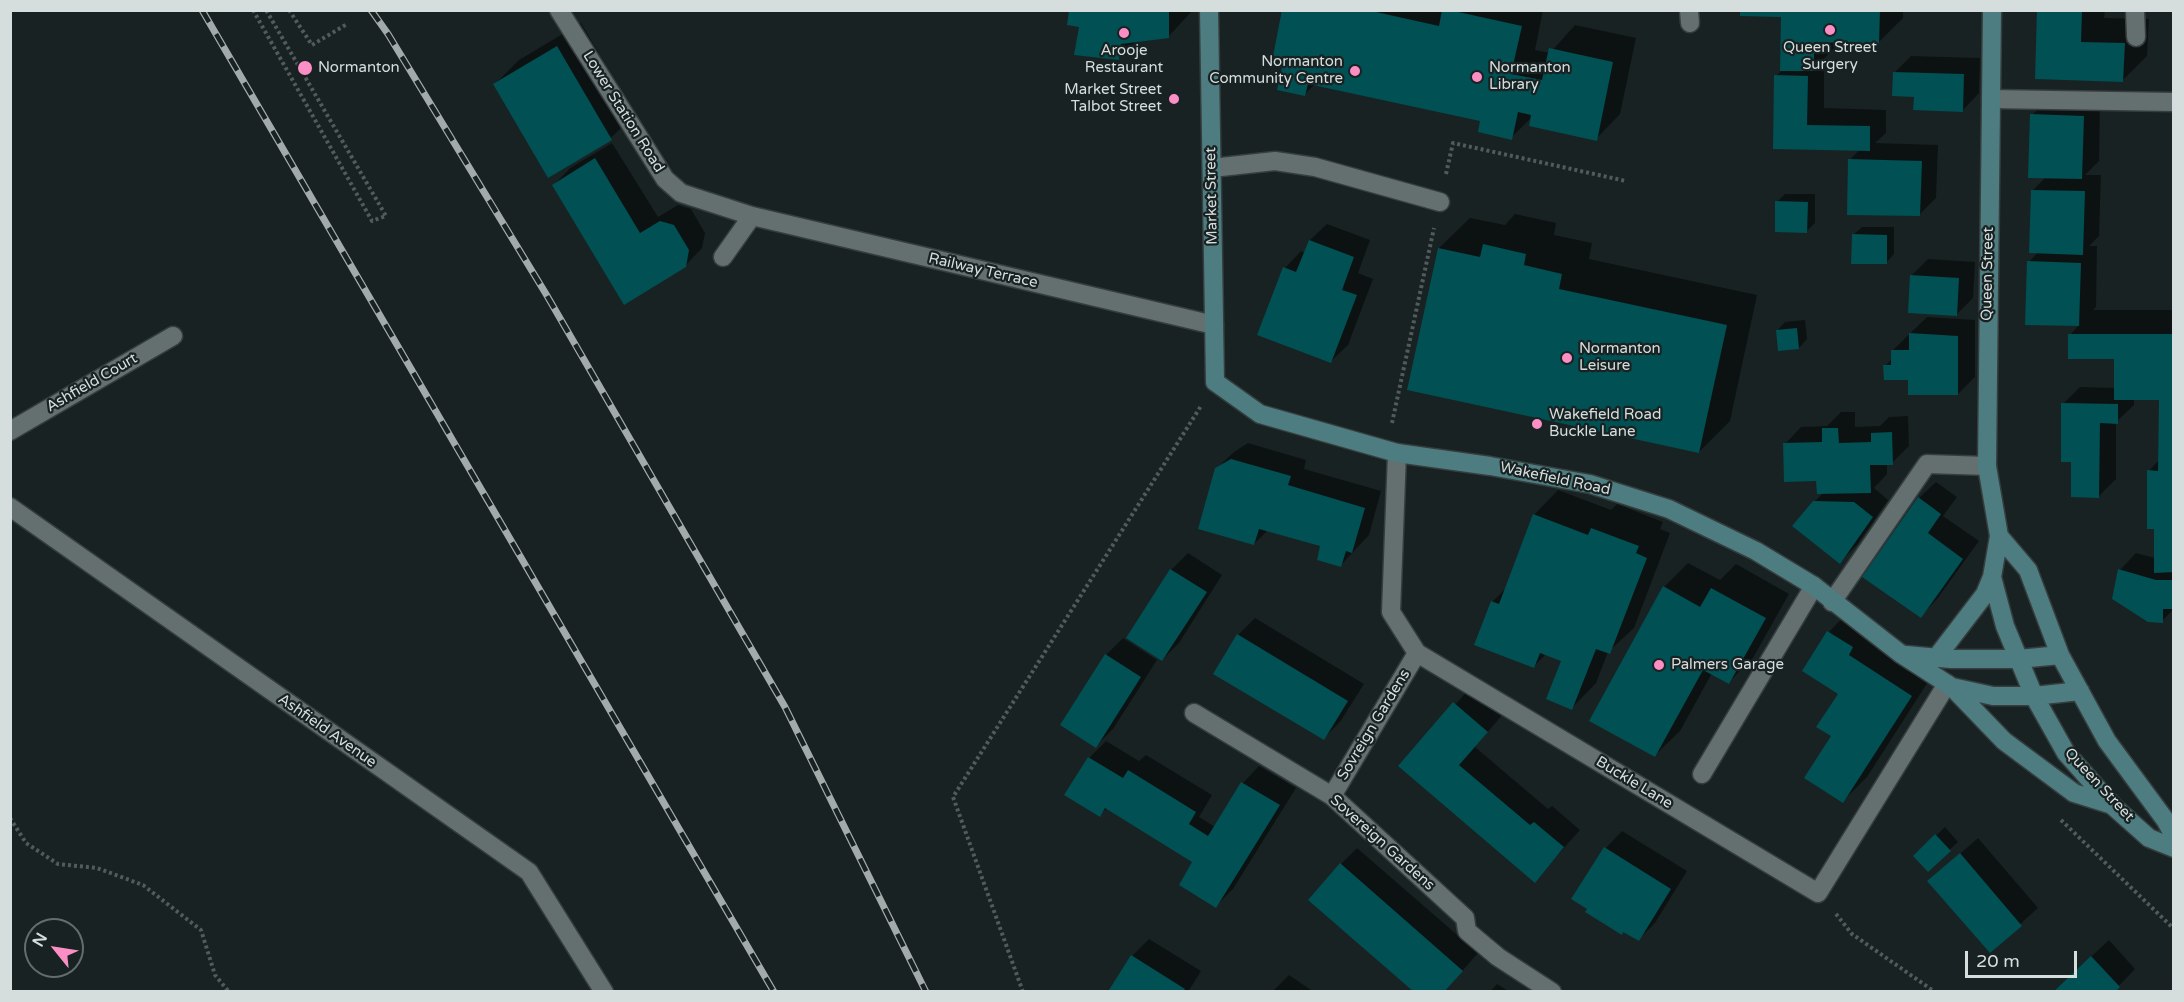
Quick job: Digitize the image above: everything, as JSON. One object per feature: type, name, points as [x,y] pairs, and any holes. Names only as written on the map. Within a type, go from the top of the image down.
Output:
[{"type":"street","name":"Lower Station Road","points":[[560,10],[665,179],[681,193],[698,199]]},
{"type":"street","name":"Market Street","points":[[1209,10],[1215,382]]},
{"type":"street","name":"Queen Street","points":[[1992,10],[1987,466],[1998,536],[1992,577],[2005,626],[2034,696],[2066,753],[2113,806],[2149,838],[2174,848]]},
{"type":"street","points":[[2135,10],[2136,37]]},
{"type":"street","points":[[1990,99],[2174,102]]},
{"type":"street","points":[[1212,168],[1275,161],[1315,167],[1440,201]]},
{"type":"street","name":"Railway Terrace","points":[[698,199],[752,216],[1214,325]]},
{"type":"street","points":[[723,257],[752,216]]},
{"type":"street","name":"Ashfield Court","points":[[10,431],[173,336]]},
{"type":"street","name":"Wakefield Road","points":[[1215,382],[1260,414],[1392,451],[1590,484],[1669,509],[1756,551],[1814,586],[1901,654],[1950,686],[2004,741],[2074,793],[2113,806]]},
{"type":"street","name":"Buckle Lane","points":[[1392,451],[1391,612],[1417,653],[1818,893]]},
{"type":"street","points":[[1832,602],[1927,464],[1987,466]]},
{"type":"street","name":"Ashfield Avenue","points":[[10,507],[529,872],[604,992]]},
{"type":"street","name":"Queen Street","points":[[1998,536],[2028,570],[2060,655],[2108,741],[2166,821],[2174,836]]},
{"type":"street","points":[[1936,658],[1985,594],[1992,577]]},
{"type":"street","points":[[1702,774],[1814,586]]},
{"type":"street","name":"Sovreign Gardens","points":[[1332,796],[1417,653]]},
{"type":"street","points":[[1901,654],[1936,658],[2019,659],[2060,655]]},
{"type":"street","points":[[1818,893],[1950,686]]},
{"type":"street","name":"Wakefield Road","points":[[1950,686],[1993,696],[2034,696],[2080,691]]},
{"type":"street","name":"Sovereign Gardens","points":[[1194,713],[1332,796],[1465,918],[1467,931],[1498,957],[1551,992]]},
{"type":"path","points":[[253,10],[372,221],[386,216],[267,11]]},
{"type":"path","points":[[289,10],[312,45],[347,24]]},
{"type":"path","points":[[1392,451],[1453,143],[1626,181]]},
{"type":"path","points":[[1023,992],[953,797],[1215,382]]},
{"type":"path","points":[[2058,817],[2174,929]]},
{"type":"path","points":[[10,818],[26,843],[58,864],[97,868],[143,885],[201,930],[215,975],[229,992]]},
{"type":"path","points":[[1818,893],[1852,934],[1935,992]]},
{"type":"building","name":"Arooje Restaurant","points":[[1069,10],[1169,10],[1169,38],[1121,44],[1119,60],[1074,55],[1079,27],[1067,25]]},
{"type":"building","points":[[1282,10],[1367,10],[1439,26],[1442,10],[1449,10],[1522,26],[1511,74],[1542,80],[1549,48],[1613,62],[1597,141],[1529,126],[1531,115],[1518,112],[1512,140],[1478,132],[1480,121],[1308,84],[1305,96],[1277,90],[1284,58],[1273,56]]},
{"type":"building","name":"Queen Street Surgery","points":[[1740,10],[1880,10],[1879,44],[1814,42],[1814,71],[1780,71],[1781,17],[1740,16]]},
{"type":"building","points":[[2037,10],[2082,10],[2081,42],[2125,43],[2123,82],[2035,79]]},
{"type":"building","points":[[557,46],[612,140],[548,178],[493,84]]},
{"type":"building","points":[[1893,72],[1964,74],[1963,112],[1913,110],[1914,97],[1892,96]]},
{"type":"building","points":[[1774,75],[1808,76],[1807,125],[1870,126],[1870,151],[1773,149]]},
{"type":"building","points":[[2030,114],[2084,116],[2082,179],[2028,178]]},
{"type":"building","points":[[595,158],[640,233],[660,221],[674,225],[689,250],[686,267],[624,305],[552,185]]},
{"type":"building","points":[[1848,159],[1922,161],[1920,216],[1847,215]]},
{"type":"building","points":[[2031,190],[2085,191],[2083,255],[2029,253]]},
{"type":"building","points":[[1775,201],[1808,202],[1807,233],[1775,232]]},
{"type":"building","points":[[1852,234],[1887,235],[1887,264],[1851,264]]},
{"type":"building","points":[[1309,240],[1354,257],[1342,290],[1357,295],[1331,363],[1257,335],[1283,267],[1296,272]]},
{"type":"building","name":"Normanton Leisure","points":[[1483,244],[1526,254],[1524,265],[1562,274],[1559,289],[1727,325],[1699,453],[1407,390],[1438,248],[1480,257]]},
{"type":"building","points":[[2027,261],[2081,263],[2079,326],[2025,325]]},
{"type":"building","points":[[1910,275],[1959,278],[1957,316],[1908,313]]},
{"type":"building","points":[[1797,328],[1799,349],[1778,351],[1776,330]]},
{"type":"building","points":[[1909,333],[1958,336],[1958,395],[1908,395],[1908,380],[1884,380],[1883,365],[1891,365],[1891,350],[1909,350]]},
{"type":"building","points":[[2068,334],[2174,334],[2174,572],[2154,573],[2154,529],[2147,529],[2147,470],[2158,471],[2159,400],[2114,400],[2114,359],[2068,359]]},
{"type":"building","points":[[2061,403],[2118,404],[2118,424],[2100,423],[2099,498],[2071,497],[2071,462],[2061,462]]},
{"type":"building","points":[[1822,428],[1838,428],[1839,443],[1871,442],[1871,433],[1892,432],[1893,465],[1870,465],[1871,493],[1817,494],[1816,481],[1784,482],[1783,443],[1822,442]]},
{"type":"building","points":[[1231,459],[1291,476],[1288,485],[1365,508],[1352,553],[1346,551],[1341,567],[1317,560],[1320,546],[1259,529],[1254,545],[1198,529],[1215,468]]},
{"type":"building","points":[[1918,497],[1941,514],[1928,533],[1963,559],[1921,618],[1862,577]]},
{"type":"building","points":[[1813,501],[1854,502],[1873,517],[1840,564],[1792,526]]},
{"type":"building","points":[[1533,514],[1588,535],[1591,528],[1639,546],[1636,553],[1647,558],[1610,654],[1596,649],[1572,710],[1546,699],[1561,661],[1540,653],[1534,668],[1474,645],[1491,601],[1499,604]]},
{"type":"building","points":[[1170,569],[1207,592],[1162,661],[1126,638]]},
{"type":"building","points":[[2118,569],[2156,580],[2174,580],[2174,609],[2163,609],[2163,623],[2148,622],[2112,599]]},
{"type":"building","points":[[1663,586],[1700,607],[1711,588],[1766,618],[1729,684],[1703,670],[1655,757],[1589,721]]},
{"type":"building","points":[[1827,631],[1853,647],[1849,655],[1912,696],[1843,803],[1804,778],[1831,736],[1816,727],[1838,694],[1802,671]]},
{"type":"building","points":[[1237,634],[1348,701],[1324,740],[1213,674]]},
{"type":"building","points":[[1105,654],[1141,677],[1096,748],[1060,725]]},
{"type":"building","points":[[1453,702],[1488,732],[1459,765],[1530,825],[1534,822],[1564,847],[1535,883],[1398,766]]},
{"type":"building","points":[[1088,757],[1123,778],[1128,770],[1196,812],[1189,824],[1208,836],[1241,782],[1280,805],[1216,908],[1179,885],[1192,862],[1105,808],[1100,817],[1064,795]]},
{"type":"building","points":[[1935,834],[1951,851],[1928,872],[1913,856]]},
{"type":"building","points":[[1604,847],[1671,889],[1639,941],[1623,932],[1622,935],[1585,912],[1587,909],[1571,899]]},
{"type":"building","points":[[1960,853],[2022,926],[1990,953],[1927,881]]},
{"type":"building","points":[[1340,863],[1463,971],[1444,992],[1414,992],[1308,900]]},
{"type":"building","points":[[1131,955],[1185,989],[1183,992],[1109,990]]},
{"type":"building","points":[[2091,956],[2120,987],[2115,992],[2053,992]]},
{"type":"railway","points":[[202,10],[774,992]]},
{"type":"railway","points":[[371,10],[388,34],[546,294],[785,707],[926,992]]},
{"type":"place","name":"Queen Street Surgery","points":[[1830,30]]},
{"type":"place","name":"Arooje Restaurant","points":[[1124,33]]},
{"type":"place","name":"Normanton","points":[[305,68]]},
{"type":"place","name":"Normanton Community Centre","points":[[1355,71]]},
{"type":"place","name":"Normanton Library","points":[[1477,77]]},
{"type":"place","name":"Market Street Talbot Street","points":[[1174,99]]},
{"type":"place","name":"Normanton Leisure","points":[[1567,358]]},
{"type":"place","name":"Wakefield Road Buckle Lane","points":[[1537,424]]},
{"type":"place","name":"Palmers Garage","points":[[1659,665]]}]
